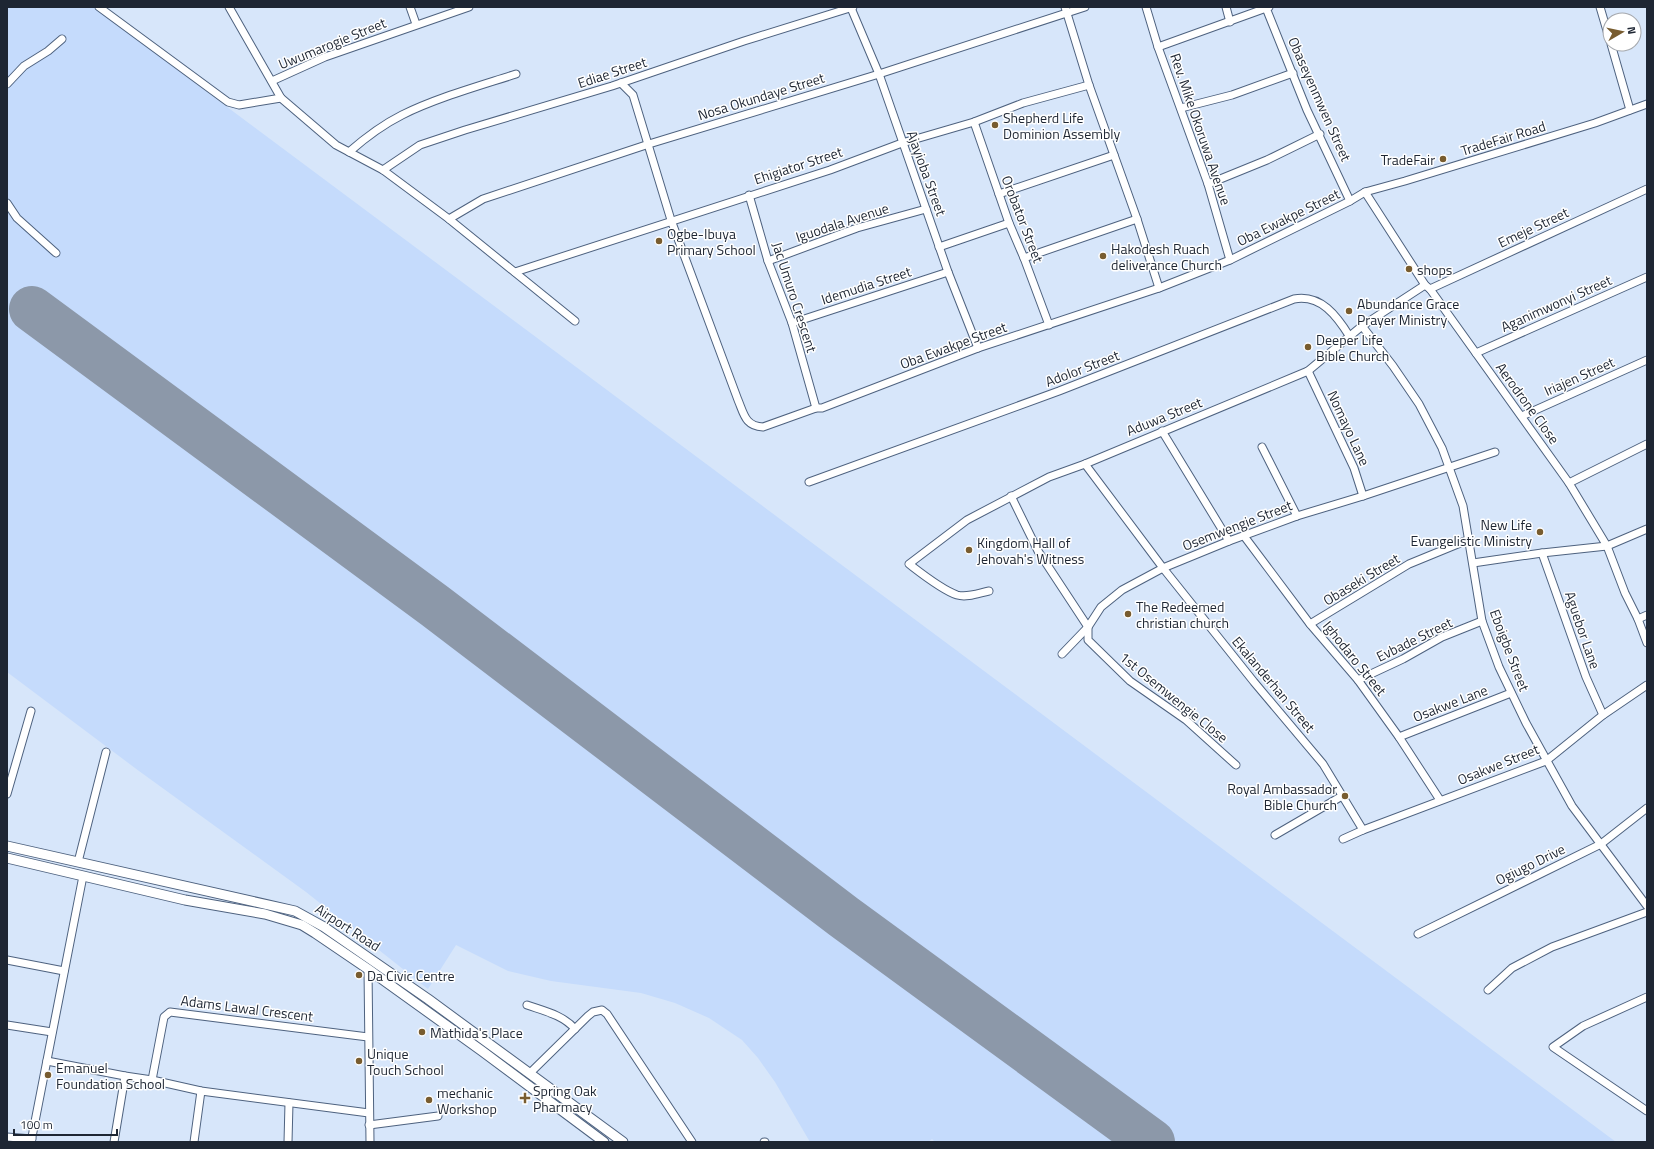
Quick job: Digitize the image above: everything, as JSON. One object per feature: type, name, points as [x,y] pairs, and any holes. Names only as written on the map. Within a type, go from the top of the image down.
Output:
[{"type":"main road","name":"Airport Road","points":[[7,846],[295,910],[324,927],[488,1043],[623,1142]]},
{"type":"main road","name":"Airport Road","points":[[7,858],[185,900],[265,914],[286,920],[315,933],[482,1051],[604,1142]]},
{"type":"main road","points":[[482,1051],[488,1043]]},
{"type":"street","points":[[99,7],[228,102],[239,105],[282,98]]},
{"type":"street","points":[[229,7],[282,98],[336,146],[383,170],[449,219],[575,321]]},
{"type":"street","points":[[410,7],[416,24]]},
{"type":"street","name":"Uwumarogie Street","points":[[272,81],[326,57],[416,24],[469,7]]},
{"type":"street","name":"Ajayioba Street","points":[[852,7],[879,74],[948,272],[978,348]]},
{"type":"street","name":"Ediae Street","points":[[383,170],[420,145],[621,83],[744,41],[852,7]]},
{"type":"street","name":"Nosa Okundaye Street","points":[[449,219],[484,199],[648,144],[879,74],[1066,10],[1085,7]]},
{"type":"street","name":"Rev. Mike Okoruwa Avenue","points":[[1146,7],[1158,47],[1208,184],[1230,260]]},
{"type":"street","points":[[1226,7],[1230,22]]},
{"type":"street","points":[[1158,47],[1267,8]]},
{"type":"street","name":"Obaseyenmwen Street","points":[[1267,8],[1307,110],[1320,134],[1350,201]]},
{"type":"street","points":[[1066,10],[1089,85],[1137,219],[1159,288]]},
{"type":"street","points":[[7,84],[24,66],[48,51],[62,39]]},
{"type":"street","points":[[1613,52],[1630,110]]},
{"type":"street","points":[[1181,108],[1232,95],[1293,72]]},
{"type":"street","points":[[349,152],[368,136],[402,115],[516,74]]},
{"type":"street","points":[[621,83],[633,95],[671,220]]},
{"type":"street","name":"Ehigiator Street","points":[[515,272],[671,220],[830,170],[902,143],[974,122],[1023,103],[1089,85]]},
{"type":"street","name":"TradeFair Road","points":[[1365,192],[1595,123],[1647,104]]},
{"type":"street","name":"Orobator Street","points":[[974,122],[1009,222],[1049,325]]},
{"type":"street","points":[[1208,184],[1267,160],[1320,134]]},
{"type":"street","points":[[999,194],[1114,155]]},
{"type":"street","name":"Emeje Street","points":[[1428,287],[1647,189]]},
{"type":"street","name":"Oba Ewakpe Street","points":[[671,220],[738,400],[749,424],[755,427],[763,427],[816,408],[822,408],[978,348],[1159,288],[1230,260],[1350,201],[1365,192]]},
{"type":"street","name":"Aerodrone Close","points":[[1365,192],[1428,287],[1569,483],[1607,546],[1625,593],[1638,619],[1647,642]]},
{"type":"street","name":"Jac Umuro Crescent","points":[[749,195],[768,261],[792,323],[816,408]]},
{"type":"street","points":[[7,202],[17,218],[56,253]]},
{"type":"street","name":"Iguodala Avenue","points":[[768,261],[857,228],[926,209]]},
{"type":"street","points":[[1024,258],[1137,219]]},
{"type":"street","points":[[939,247],[1009,222]]},
{"type":"street","name":"Idemudia Street","points":[[792,323],[948,272]]},
{"type":"street","name":"Aganimwonyi Street","points":[[1476,353],[1647,277]]},
{"type":"street","name":"Aduwa Street","points":[[989,591],[969,595],[958,595],[928,578],[909,564],[967,520],[1049,477],[1086,464],[1308,371],[1362,326],[1428,287]]},
{"type":"street","name":"Adolor Street","points":[[809,482],[1059,391],[1294,299],[1304,297],[1319,302],[1338,319],[1350,337]]},
{"type":"street","name":"Eboigbe Street","points":[[1362,326],[1420,404],[1442,448],[1463,506],[1470,539],[1482,621],[1499,667],[1511,693],[1546,761],[1572,806],[1647,906]]},
{"type":"street","name":"Iriajen Street","points":[[1522,416],[1647,360]]},
{"type":"street","name":"Nomayo Lane","points":[[1308,371],[1354,468],[1363,496]]},
{"type":"street","points":[[1162,431],[1229,541]]},
{"type":"street","points":[[1569,483],[1647,444]]},
{"type":"street","points":[[1262,447],[1297,516]]},
{"type":"street","name":"Osemwengie Street","points":[[1062,654],[1088,627],[1107,602],[1122,590],[1163,568],[1229,541],[1297,516],[1450,468],[1495,452]]},
{"type":"street","name":"Ekalanderhan Street","points":[[1086,464],[1163,568],[1254,682],[1323,764],[1363,830]]},
{"type":"street","name":"1st Osemwengie Close","points":[[1011,496],[1038,551],[1088,627],[1088,640],[1130,681],[1186,720],[1236,766]]},
{"type":"street","points":[[1473,563],[1542,553],[1607,546],[1647,529]]},
{"type":"street","name":"Ighodaro Street","points":[[1244,536],[1310,624],[1358,680],[1399,737],[1440,800]]},
{"type":"street","name":"Obaseki Street","points":[[1310,624],[1409,564],[1470,539]]},
{"type":"street","name":"Aguebor Lane","points":[[1542,553],[1586,677],[1603,715]]},
{"type":"street","points":[[1638,619],[1647,615]]},
{"type":"street","name":"Evbade Street","points":[[1358,680],[1403,659],[1442,638],[1482,621]]},
{"type":"street","name":"Osakwe Street","points":[[1343,839],[1440,800],[1546,761],[1603,715],[1647,685]]},
{"type":"street","name":"Osakwe Lane","points":[[1399,737],[1511,693]]},
{"type":"street","points":[[7,794],[30,711]]},
{"type":"street","points":[[78,862],[106,752]]},
{"type":"street","points":[[1275,835],[1342,796]]},
{"type":"street","name":"Ogiugo Drive","points":[[1418,934],[1601,844],[1647,808]]},
{"type":"street","points":[[7,1137],[31,1140],[83,876]]},
{"type":"street","points":[[1488,990],[1512,968],[1552,947],[1647,912]]},
{"type":"street","points":[[7,960],[64,971]]},
{"type":"street","points":[[368,969],[370,1142]]},
{"type":"street","points":[[1647,997],[1584,1026],[1553,1047],[1647,1111]]},
{"type":"street","points":[[527,1005],[569,1022],[575,1029]]},
{"type":"street","points":[[530,1074],[593,1012],[602,1010],[607,1014],[692,1142]]},
{"type":"street","name":"Adams Lawal Crescent","points":[[152,1080],[164,1017],[170,1012],[368,1036]]},
{"type":"street","points":[[7,1026],[52,1032]]},
{"type":"street","points":[[47,1061],[152,1080],[201,1091],[289,1104],[369,1113]]},
{"type":"street","points":[[114,1142],[125,1076]]},
{"type":"street","points":[[194,1142],[201,1091]]},
{"type":"street","points":[[288,1142],[289,1104]]},
{"type":"street","points":[[370,1125],[438,1116]]},
{"type":"shaded area","points":[[7,7],[93,7],[1616,1142],[935,1142],[932,1139],[928,1142],[810,1142],[775,1082],[758,1058],[742,1040],[709,1018],[675,1003],[641,993],[551,981],[508,971],[456,945],[428,989],[306,892],[139,771],[7,672]]},
{"type":"runway","points":[[32,309],[435,606],[844,917],[1152,1142]]},
{"type":"place","name":"Shepherd Life Dominion Assembly","points":[[995,125]]},
{"type":"place","name":"TradeFair","points":[[1443,159]]},
{"type":"place","name":"Ogbe-Ibuya Primary School","points":[[659,241]]},
{"type":"place","name":"Hakodesh Ruach deliverance Church","points":[[1103,256]]},
{"type":"place","name":"shops","points":[[1409,269]]},
{"type":"place","name":"Abundance Grace Prayer Ministry","points":[[1349,311]]},
{"type":"place","name":"Deeper Life Bible Church","points":[[1308,347]]},
{"type":"place","name":"New Life Evangelistic Ministry","points":[[1540,532]]},
{"type":"place","name":"Kingdom Hall of Jehovah's Witness","points":[[969,550]]},
{"type":"place","name":"The Redeemed christian church","points":[[1128,614]]},
{"type":"place","name":"Royal Ambassador Bible Church","points":[[1345,796]]},
{"type":"place","name":"Da Civic Centre","points":[[359,975]]},
{"type":"place","name":"Mathida's Place","points":[[422,1032]]},
{"type":"place","name":"Unique Touch School","points":[[359,1061]]},
{"type":"place","name":"Emanuel Foundation School","points":[[48,1075]]},
{"type":"place","name":"Spring Oak Pharmacy","points":[[525,1098]]},
{"type":"place","name":"mechanic Workshop","points":[[429,1100]]}]
